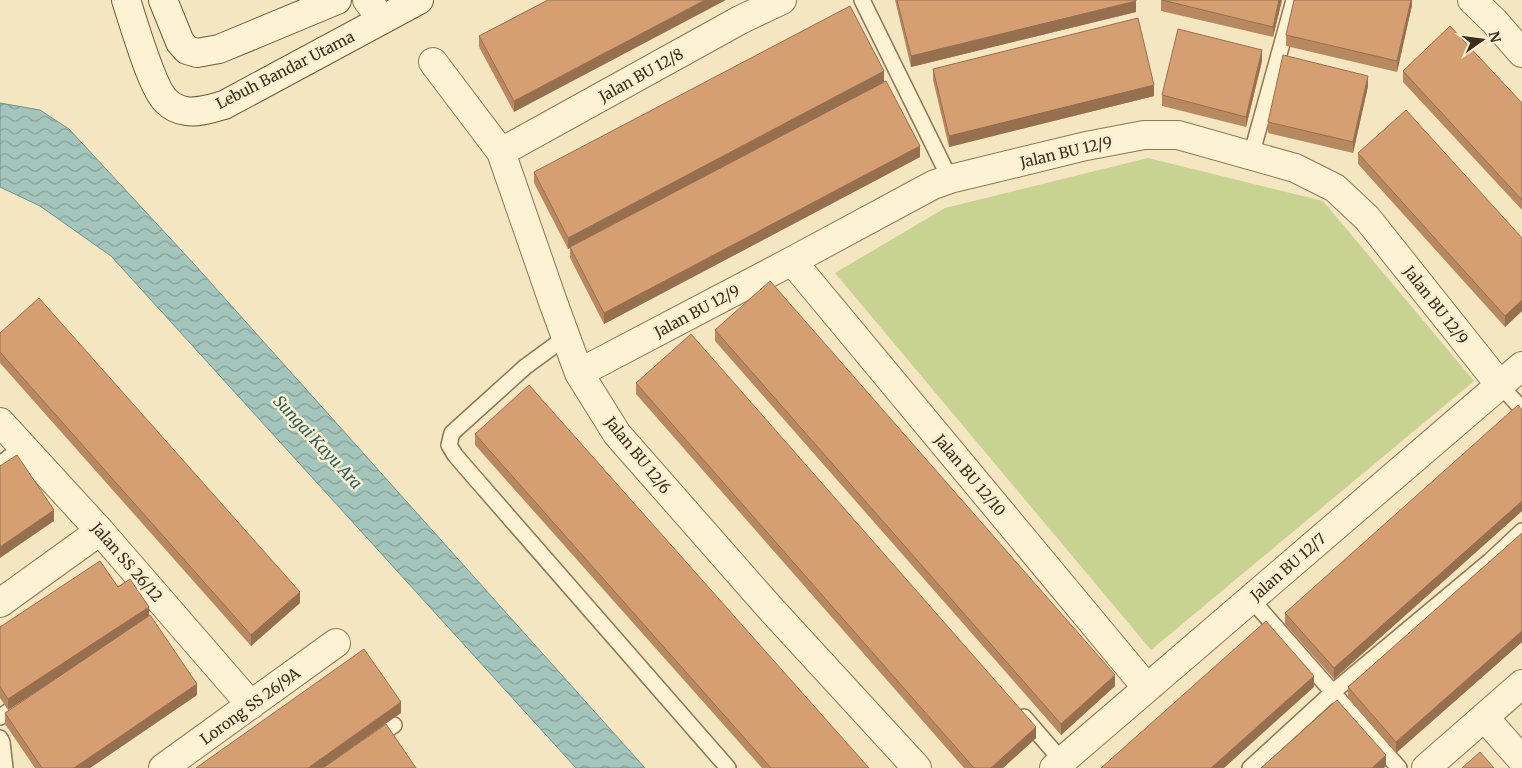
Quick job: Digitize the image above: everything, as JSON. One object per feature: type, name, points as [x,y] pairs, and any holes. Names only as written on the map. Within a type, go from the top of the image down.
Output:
[{"type":"street","name":"Lebuh Bandar Utama","points":[[126,0],[155,82],[165,100],[176,108],[187,112],[203,111],[224,105],[374,10],[419,0]]},
{"type":"street","points":[[164,0],[180,42],[187,50],[196,53],[219,49],[337,0]]},
{"type":"street","name":"Jalan BU 12/8","points":[[501,152],[740,20],[782,0]]},
{"type":"street","points":[[1472,0],[1494,21],[1522,53]]},
{"type":"street","name":"Jalan BU 12/6","points":[[433,62],[501,152],[580,373],[617,434],[777,615],[917,768]]},
{"type":"street","name":"Jalan BU 12/9","points":[[580,373],[681,325],[792,261],[932,185],[1086,146],[1144,135],[1178,135],[1295,168],[1335,188],[1367,218],[1500,385]]},
{"type":"street","name":"Jalan BU 12/10","points":[[792,261],[1147,688]]},
{"type":"street","name":"Jalan BU 12/7","points":[[1058,764],[1522,366]]},
{"type":"street","name":"Jalan SS 26/12","points":[[0,422],[100,531],[162,611],[251,705]]},
{"type":"street","points":[[0,603],[100,531]]},
{"type":"street","name":"Lorong SS 26/9A","points":[[163,768],[336,643]]},
{"type":"street","points":[[1426,768],[1522,684]]},
{"type":"street","points":[[1484,718],[1522,760]]},
{"type":"lane","points":[[862,0],[950,179]]},
{"type":"lane","points":[[1251,156],[1294,0]]},
{"type":"lane","points":[[566,337],[525,367],[452,433],[449,445],[569,588],[728,768]]},
{"type":"lane","points":[[1500,385],[1522,409]]},
{"type":"lane","points":[[0,464],[23,447]]},
{"type":"lane","points":[[1250,768],[1334,692],[1490,561],[1522,531]]},
{"type":"lane","points":[[1251,599],[1399,768]]},
{"type":"lane","points":[[0,717],[33,695]]},
{"type":"lane","points":[[1017,709],[1058,764]]},
{"type":"lane","points":[[363,747],[394,725]]},
{"type":"lane","points":[[0,738],[5,768]]},
{"type":"green space","points":[[1148,158],[1323,201],[1474,381],[1151,650],[835,273],[945,208]]},
{"type":"water","name":"Sungai Kayu Ara","points":[[0,103],[40,110],[69,129],[194,264],[645,768],[576,768],[111,256],[40,206],[0,187]]},
{"type":"building","points":[[548,0],[705,0],[514,101],[479,36]]},
{"type":"building","points":[[897,0],[1136,0],[1136,1],[911,56]]},
{"type":"building","points":[[1162,0],[1279,0],[1273,27]]},
{"type":"building","points":[[1294,0],[1411,0],[1397,61],[1286,35]]},
{"type":"building","points":[[850,6],[884,71],[568,238],[534,172]]},
{"type":"building","points":[[1138,18],[1154,85],[949,136],[933,69]]},
{"type":"building","points":[[1450,26],[1522,103],[1522,200],[1403,71]]},
{"type":"building","points":[[1178,29],[1262,50],[1246,117],[1162,95]]},
{"type":"building","points":[[1283,55],[1368,76],[1353,142],[1268,122]]},
{"type":"building","points":[[886,81],[920,146],[604,313],[570,247]]},
{"type":"building","points":[[1406,110],[1522,238],[1522,300],[1505,316],[1358,153]]},
{"type":"building","points":[[770,281],[1115,675],[1061,724],[715,330]]},
{"type":"building","points":[[39,298],[300,592],[251,635],[0,352],[0,333]]},
{"type":"building","points":[[691,334],[1036,727],[991,768],[974,768],[636,383]]},
{"type":"building","points":[[529,385],[869,768],[771,768],[475,434]]},
{"type":"building","points":[[1518,405],[1522,410],[1522,501],[1334,668],[1285,613]]},
{"type":"building","points":[[17,455],[54,510],[0,547],[0,466]]},
{"type":"building","points":[[1522,533],[1522,631],[1396,742],[1348,687]]},
{"type":"building","points":[[100,561],[118,587],[130,579],[149,607],[8,699],[0,687],[0,627]]},
{"type":"building","points":[[150,615],[197,684],[74,768],[42,768],[5,713]]},
{"type":"building","points":[[1266,621],[1314,676],[1211,768],[1101,768]]},
{"type":"building","points":[[364,649],[401,702],[308,768],[196,768]]},
{"type":"building","points":[[1337,700],[1386,755],[1372,768],[1261,768]]},
{"type":"building","points":[[386,724],[416,768],[323,768]]},
{"type":"building","points":[[1480,752],[1494,768],[1462,768]]}]
